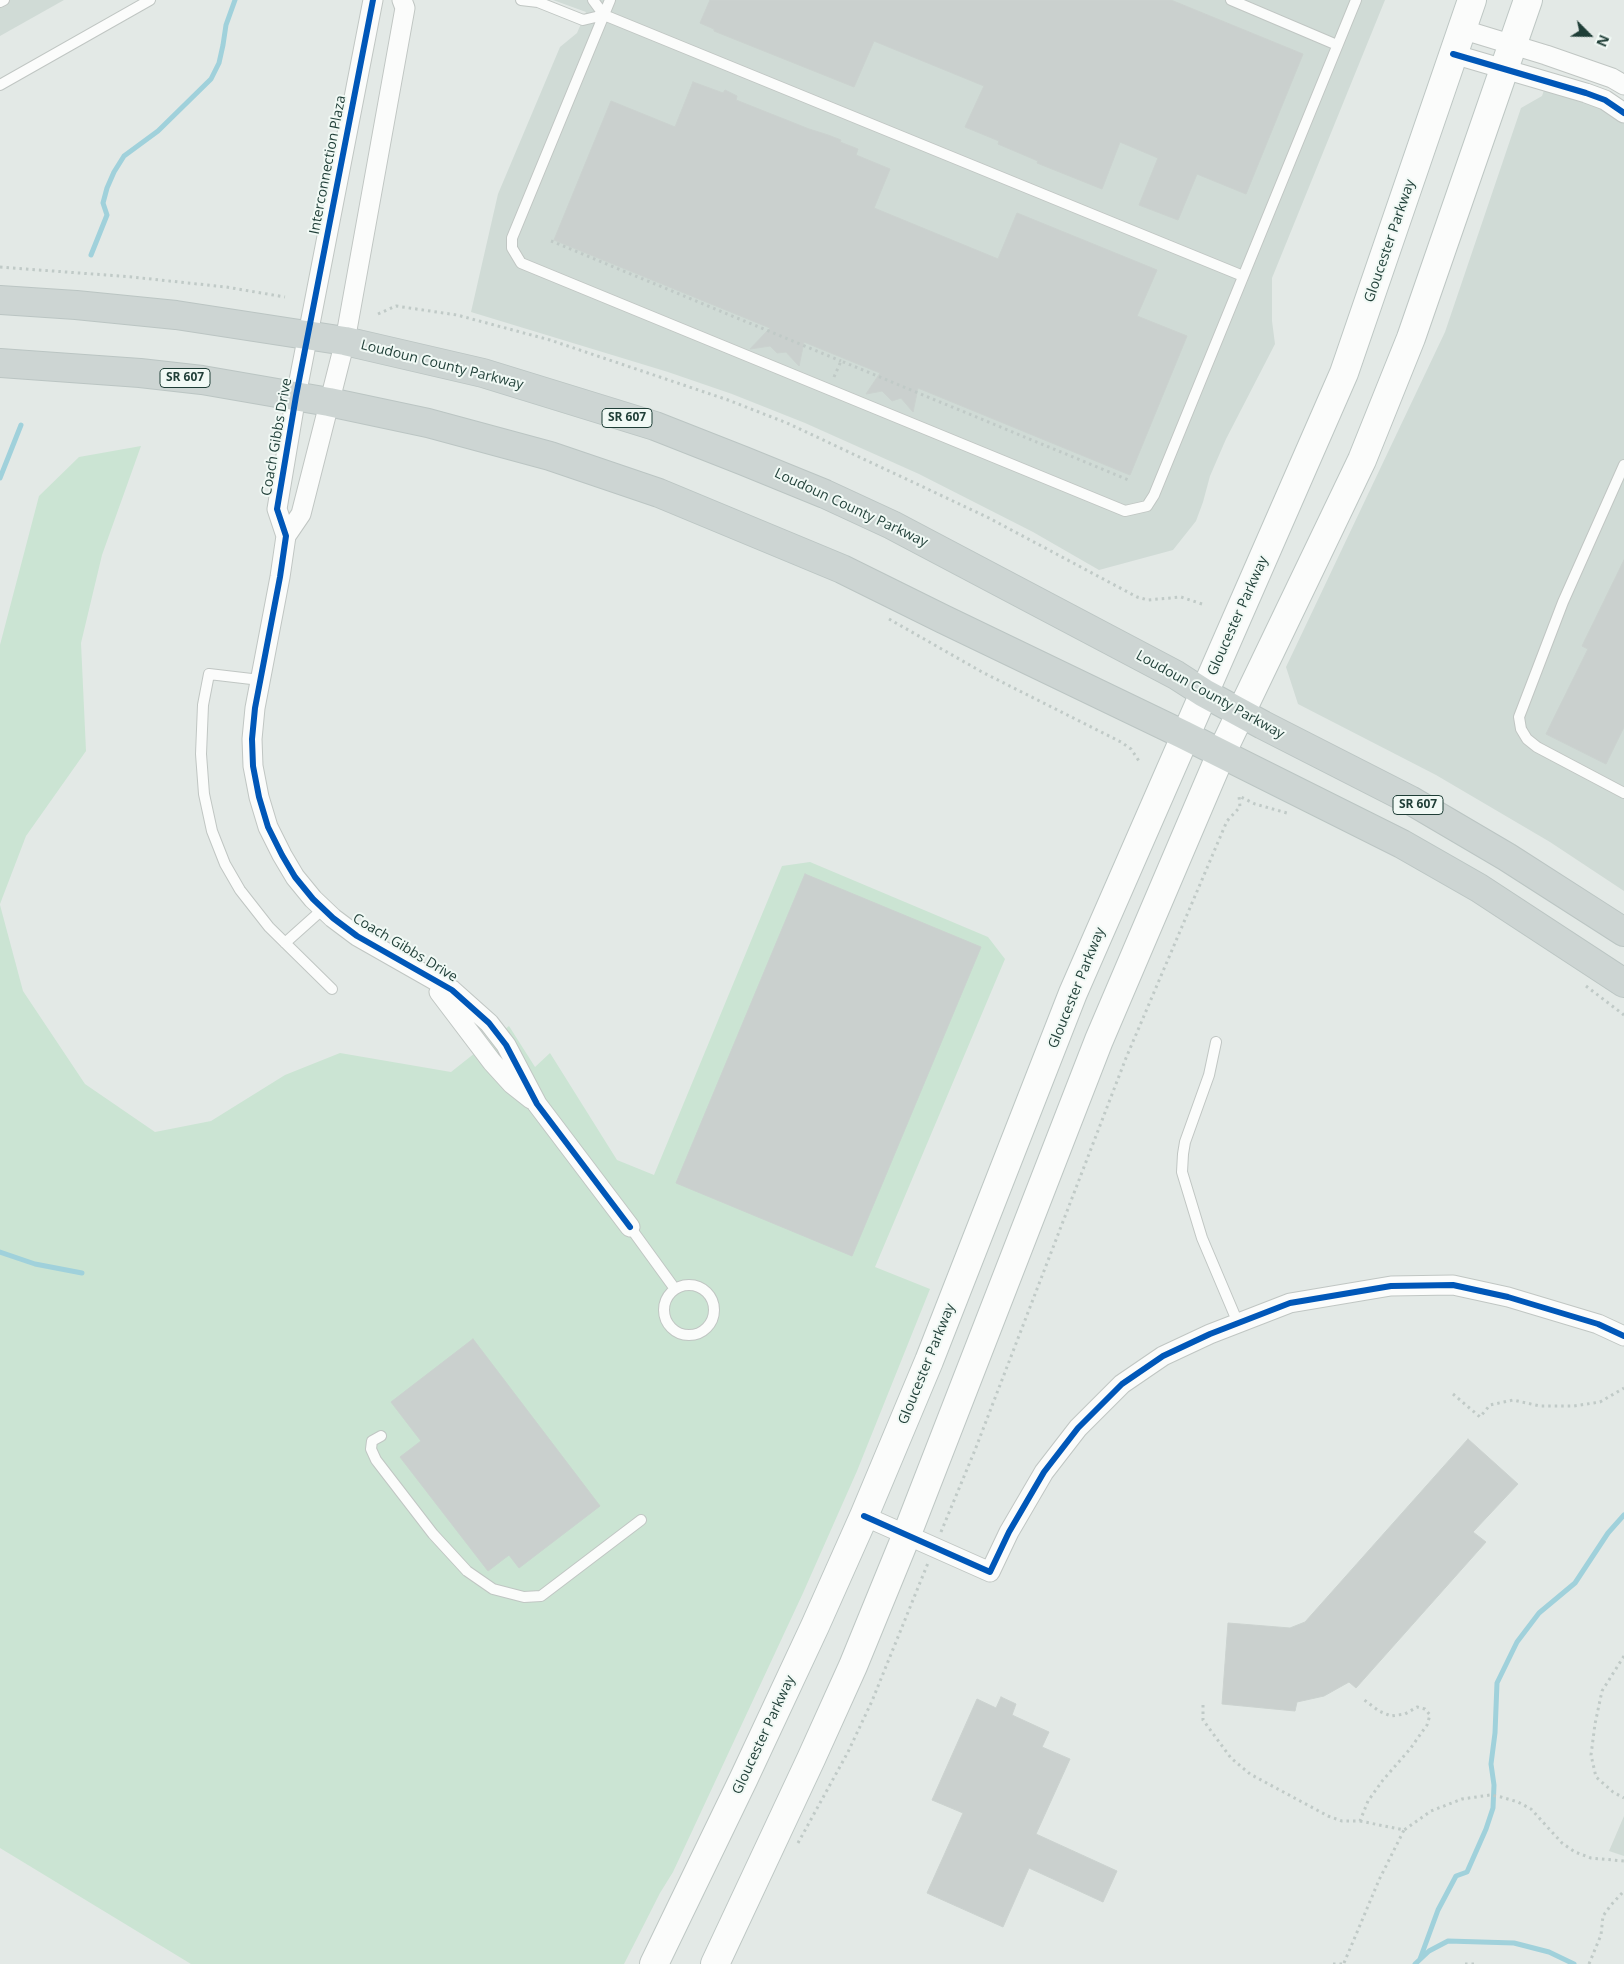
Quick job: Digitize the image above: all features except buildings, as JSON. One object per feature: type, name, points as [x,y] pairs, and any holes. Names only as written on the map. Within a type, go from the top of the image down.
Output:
[{"type":"main road","name":"Gloucester Parkway","points":[[654,1964],[811,1635],[864,1516],[929,1361],[1073,993],[1184,735],[1344,373],[1472,0]]},
{"type":"main road","points":[[718,1958],[823,1734],[907,1534],[1099,1040],[1221,754],[1362,460],[1430,285],[1528,0]]},
{"type":"main road","name":"Loudoun County Parkway","points":[[0,300],[176,315],[345,341],[483,373],[655,426],[744,460],[892,525],[1168,671],[1204,693],[1325,758],[1410,800],[1507,857],[1624,932]]},
{"type":"main road","name":"SR 607","points":[[0,362],[202,380],[329,402],[428,423],[542,454],[660,493],[842,569],[943,620],[1184,735],[1402,844],[1575,949],[1624,983]]},
{"type":"street","name":"Interconnection Plaza","points":[[308,335],[373,0]]},
{"type":"street","points":[[345,341],[405,8],[402,0]]},
{"type":"street","points":[[1457,42],[1508,57],[1593,71],[1624,85]]},
{"type":"street","points":[[1457,42],[1508,57],[1605,100],[1624,113]]},
{"type":"street","name":"Coach Gibbs Drive","points":[[286,536],[277,509],[308,335]]},
{"type":"street","name":"Coach Gibbs Drive","points":[[345,341],[301,514],[286,536],[260,680],[252,739],[253,766],[258,798],[268,827],[282,855],[295,877],[313,899],[357,936],[426,975],[453,1008],[492,1062],[512,1084],[537,1104],[630,1227]]},
{"type":"street","points":[[864,1516],[990,1572],[1009,1532],[1044,1472],[1078,1428],[1122,1384],[1163,1356],[1238,1323],[1290,1303],[1391,1286],[1453,1285],[1517,1299],[1598,1324],[1624,1336]]},
{"type":"lane","points":[[0,2],[4,0]]},
{"type":"lane","points":[[0,84],[150,0]]},
{"type":"lane","points":[[510,0],[518,0]]},
{"type":"lane","points":[[521,0],[538,2],[583,20],[604,14]]},
{"type":"lane","points":[[593,0],[604,14],[1243,276]]},
{"type":"lane","points":[[610,0],[512,238],[512,248],[522,263],[1125,511],[1137,510],[1147,506],[1154,496],[1356,0]]},
{"type":"lane","points":[[1231,0],[1337,45]]},
{"type":"lane","points":[[1624,465],[1563,602],[1519,717],[1521,729],[1527,739],[1537,747],[1624,793]]},
{"type":"lane","points":[[260,680],[209,674],[203,706],[201,754],[204,794],[212,831],[225,864],[240,890],[269,927],[332,989]]},
{"type":"lane","points":[[285,943],[323,909]]},
{"type":"lane","points":[[1216,1042],[1209,1075],[1185,1142],[1182,1172],[1202,1238],[1238,1323]]},
{"type":"lane","points":[[630,1227],[675,1289]]},
{"type":"lane","points":[[692,1285],[707,1293],[712,1301],[714,1310],[711,1321],[706,1328],[694,1334],[686,1335],[674,1330],[668,1324],[664,1313],[665,1304],[668,1295],[675,1289],[692,1285]]},
{"type":"lane","points":[[381,1436],[372,1441],[371,1449],[376,1460],[433,1534],[467,1571],[493,1590],[524,1597],[541,1596],[641,1520]]},
{"type":"path","points":[[551,241],[1131,481]]},
{"type":"path","points":[[0,267],[132,277],[226,287],[285,297]]},
{"type":"path","points":[[378,314],[396,306],[457,315],[558,343],[728,400],[787,423],[979,513],[1138,597],[1148,600],[1180,597],[1205,605]]},
{"type":"path","points":[[828,389],[841,361]]},
{"type":"path","points":[[885,616],[982,672],[1122,742],[1131,749],[1139,761]]},
{"type":"path","points":[[797,1845],[848,1752],[872,1701],[975,1450],[1126,1058],[1227,821],[1240,807],[1240,796],[1255,804],[1288,813]]},
{"type":"path","points":[[1578,981],[1624,1015]]},
{"type":"path","points":[[1453,1394],[1480,1417],[1490,1405],[1513,1400],[1540,1406],[1574,1406],[1600,1402],[1624,1388]]},
{"type":"path","points":[[1624,1656],[1602,1691],[1591,1755],[1596,1777],[1624,1798]]},
{"type":"path","points":[[1360,1821],[1368,1800],[1410,1749],[1427,1725],[1430,1715],[1425,1709],[1417,1707],[1405,1714],[1391,1716],[1379,1711],[1364,1699]]},
{"type":"path","points":[[1203,1705],[1203,1720],[1231,1758],[1250,1774],[1328,1816],[1342,1821],[1360,1821],[1404,1830]]},
{"type":"path","points":[[1333,1964],[1345,1963],[1379,1880],[1404,1830],[1431,1811],[1462,1799],[1490,1795],[1518,1802],[1532,1809],[1562,1843],[1575,1852],[1591,1858],[1624,1861]]},
{"type":"path","points":[[1588,1964],[1600,1935],[1603,1916],[1624,1891]]},
{"type":"path","points":[[1465,1964],[1476,1964]]},
{"type":"shaded area","points":[[0,0],[64,0],[0,36]]},
{"type":"shaded area","points":[[553,0],[1385,0],[1272,278],[1272,321],[1275,344],[1226,439],[1210,476],[1196,521],[1173,550],[1099,570],[1033,532],[919,474],[805,423],[732,394],[668,372],[471,312],[498,194],[560,47],[577,33],[586,12]]},
{"type":"shaded area","points":[[1549,75],[1624,109],[1624,891],[1550,842],[1436,775],[1298,704],[1286,667],[1445,332],[1521,108],[1542,96]]},
{"type":"shaded area","points":[[1624,1816],[1624,1856],[1609,1851]]},
{"type":"green space","points":[[141,446],[102,555],[81,643],[86,751],[26,836],[0,904],[0,645],[39,496],[79,457]]},
{"type":"green space","points":[[810,862],[988,937],[1005,959],[875,1267],[930,1289],[857,1471],[803,1593],[673,1872],[660,1893],[624,1964],[191,1964],[0,1848],[0,905],[23,991],[85,1084],[155,1132],[211,1121],[285,1075],[340,1053],[451,1072],[509,1026],[535,1067],[550,1053],[617,1160],[654,1175],[782,866]]},
{"type":"waterway","points":[[91,255],[107,215],[103,203],[114,172],[124,156],[158,131],[211,79],[219,63],[226,25],[235,0]]},
{"type":"waterway","points":[[0,478],[21,425]]},
{"type":"waterway","points":[[0,1252],[35,1264],[82,1273]]},
{"type":"waterway","points":[[1420,1959],[1438,1910],[1456,1876],[1467,1872],[1493,1808],[1494,1785],[1491,1764],[1495,1733],[1497,1683],[1517,1642],[1539,1613],[1575,1583],[1608,1533],[1624,1515]]},
{"type":"waterway","points":[[1415,1964],[1429,1951],[1448,1941],[1514,1943],[1549,1952],[1574,1964]]},
{"type":"cycle path","points":[[373,0],[296,396],[277,509],[286,536],[255,708],[252,739],[253,766],[259,797],[268,827],[282,855],[295,877],[313,899],[333,918],[357,936],[452,990],[489,1023],[506,1045],[537,1104],[630,1227]]},
{"type":"cycle path","points":[[1453,54],[1586,93],[1605,100],[1624,113]]},
{"type":"cycle path","points":[[864,1516],[990,1572],[1009,1532],[1044,1472],[1078,1428],[1122,1384],[1163,1356],[1210,1334],[1290,1303],[1391,1286],[1453,1285],[1508,1297],[1598,1324],[1624,1336]]}]
